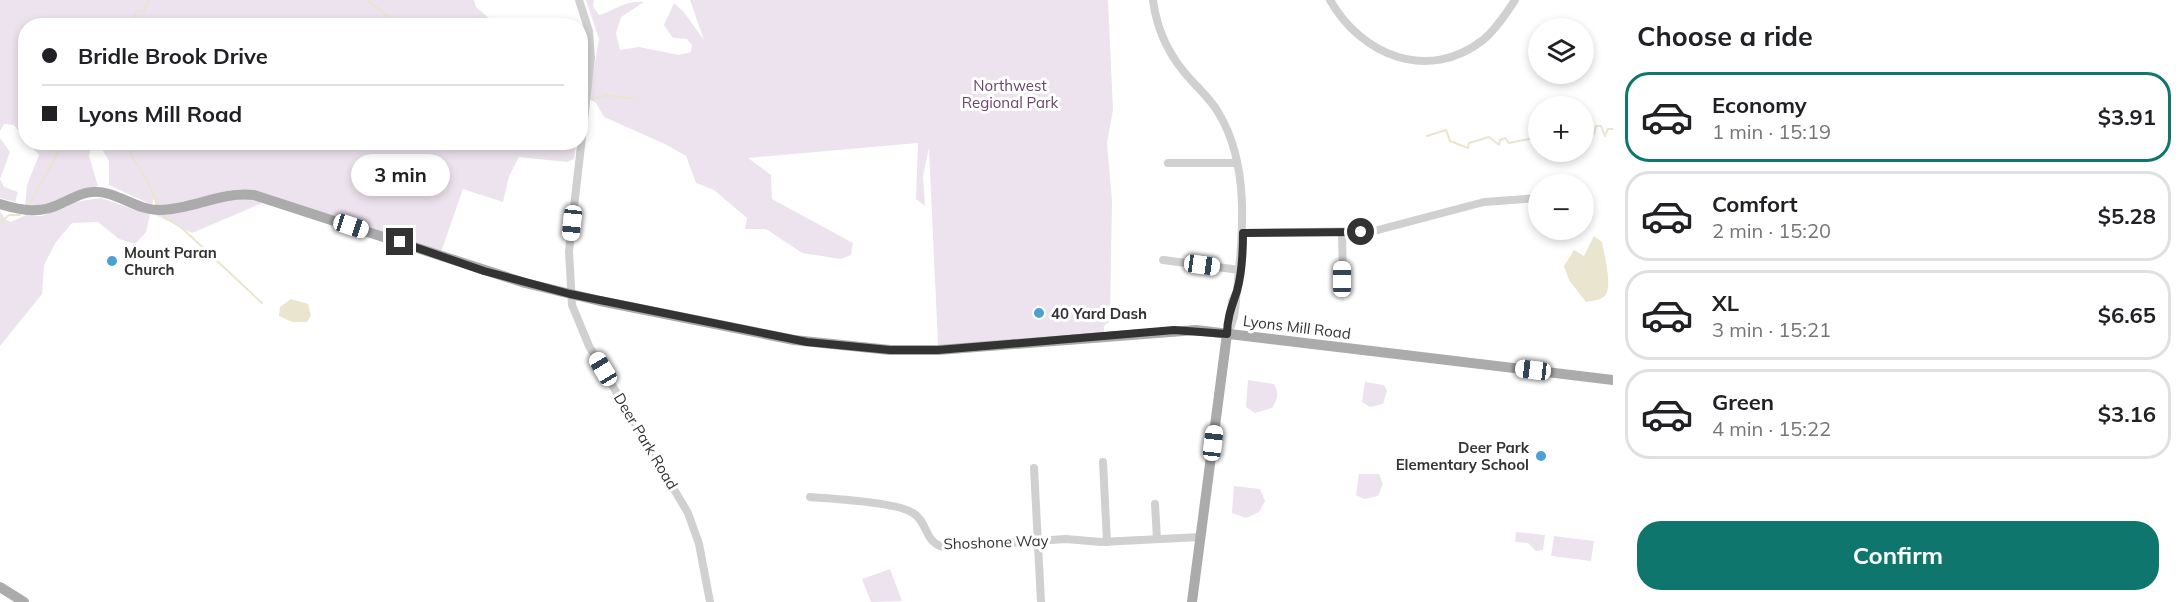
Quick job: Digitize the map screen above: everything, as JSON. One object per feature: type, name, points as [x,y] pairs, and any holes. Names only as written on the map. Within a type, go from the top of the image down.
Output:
[{"type":"main road","name":"Lyons Mill Road","points":[[0,204],[42,211],[81,194],[95,191],[148,208],[164,210],[227,195],[254,195],[484,271],[570,294],[779,338],[890,350],[989,348],[1174,330],[1227,334],[1613,380]]},
{"type":"main road","points":[[1192,602],[1227,334]]},
{"type":"main road","points":[[0,587],[24,602]]},
{"type":"street","name":"Deer Park Road","points":[[579,0],[585,18]]},
{"type":"street","points":[[1153,0],[1158,26],[1167,46],[1180,68],[1217,110],[1229,134],[1236,163],[1243,233],[1233,324],[1227,334]]},
{"type":"street","points":[[1330,0],[1345,22],[1369,46],[1399,58],[1416,61],[1442,58],[1471,48],[1492,31],[1515,0]]},
{"type":"street","name":"Deer Park Road","points":[[588,27],[591,58],[588,84]]},
{"type":"street","name":"Deer Park Road","points":[[580,150],[570,242],[570,294],[585,338],[688,513],[699,544],[710,602]]},
{"type":"street","points":[[1168,163],[1236,163]]},
{"type":"street","points":[[1243,233],[1342,232],[1389,228],[1484,202],[1528,199]]},
{"type":"street","points":[[1342,232],[1342,279]]},
{"type":"street","points":[[1163,260],[1240,270]]},
{"type":"street","points":[[1103,462],[1107,542]]},
{"type":"street","points":[[1034,468],[1041,602]]},
{"type":"street","name":"Shoshone Way","points":[[810,497],[905,509],[919,517],[932,542],[943,547],[1073,539],[1107,542],[1200,537]]},
{"type":"street","points":[[1155,504],[1157,539]]},
{"type":"green space","points":[[0,0],[474,0],[476,7],[489,18],[18,18],[18,130],[14,125],[4,124],[0,131]]},
{"type":"green space","name":"Northwest Regional Park","points":[[586,0],[594,0],[593,6],[599,15],[626,4],[644,2],[621,17],[616,33],[620,50],[639,47],[679,55],[691,52],[692,45],[687,39],[673,38],[664,25],[674,3],[683,11],[704,40],[690,0],[1108,0],[1113,110],[1107,143],[1112,201],[1110,321],[1104,326],[1104,333],[938,345],[929,148],[923,176],[925,206],[916,199],[918,143],[748,158],[771,175],[772,199],[853,243],[851,255],[841,259],[802,253],[766,229],[745,229],[747,218],[714,190],[696,183],[686,156],[665,144],[604,117],[596,103],[589,99],[599,39]]},
{"type":"green space","points":[[0,138],[10,152],[0,179]]},
{"type":"green space","points":[[35,150],[90,150],[89,156],[98,186],[81,189],[52,203],[25,207],[27,185],[39,155]]},
{"type":"green space","points":[[103,150],[575,150],[574,159],[567,162],[519,157],[509,176],[503,202],[463,189],[441,252],[226,191],[165,207],[157,205],[154,197],[152,205],[109,185],[109,161]]},
{"type":"green space","points":[[0,179],[4,187],[18,192],[15,202],[0,198]]},
{"type":"green space","points":[[236,197],[267,201],[192,233],[152,213]]},
{"type":"green space","points":[[101,198],[150,215],[146,232],[135,244],[119,239],[98,222],[72,223],[56,242],[44,265],[42,294],[0,346],[0,211],[6,220],[11,222],[26,215],[42,216],[74,202]]},
{"type":"green space","points":[[1248,380],[1274,384],[1277,396],[1272,408],[1255,413],[1246,407]]},
{"type":"green space","points":[[1365,382],[1384,385],[1387,391],[1383,404],[1370,407],[1362,402]]},
{"type":"green space","points":[[1359,474],[1379,474],[1383,484],[1378,496],[1364,499],[1356,495]]},
{"type":"green space","points":[[1234,486],[1260,489],[1265,501],[1259,512],[1246,518],[1232,513]]},
{"type":"green space","points":[[1516,532],[1545,535],[1543,550],[1536,551],[1528,543],[1515,542]]},
{"type":"green space","points":[[1554,536],[1594,541],[1591,561],[1551,556]]},
{"type":"green space","points":[[890,569],[902,601],[871,602],[862,579]]},
{"type":"shaded area","points":[[1594,236],[1602,242],[1607,270],[1607,291],[1605,296],[1586,302],[1569,280],[1564,266],[1574,250],[1584,256]]},
{"type":"shaded area","points":[[291,299],[308,304],[311,316],[307,322],[292,322],[279,316],[280,307]]},
{"type":"waterway","points":[[134,18],[137,11],[144,11],[149,0]]},
{"type":"waterway","points":[[367,0],[391,18]]},
{"type":"waterway","points":[[593,99],[608,95],[634,99]]},
{"type":"waterway","points":[[1594,134],[1596,126],[1601,126],[1605,136],[1608,129],[1613,129]]},
{"type":"waterway","points":[[1427,136],[1446,130],[1450,141],[1468,148],[1469,143],[1489,137],[1499,145],[1500,140],[1505,138],[1509,143],[1528,139]]},
{"type":"waterway","points":[[28,207],[60,150]]},
{"type":"waterway","points":[[131,150],[157,205]]},
{"type":"waterway","points":[[0,223],[9,215],[20,215]]},
{"type":"waterway","points":[[164,216],[183,229],[262,303]]},
{"type":"place","name":"Mount Paran Church","points":[[112,261]]},
{"type":"place","name":"40 Yard Dash","points":[[1039,313]]},
{"type":"place","name":"Deer Park Elementary School","points":[[1541,456]]},
{"type":"route","points":[[400,242],[484,271],[549,289],[759,334],[867,348],[938,350],[1013,346],[1174,330],[1227,334],[1232,301],[1237,293],[1243,233],[1361,232]]}]
